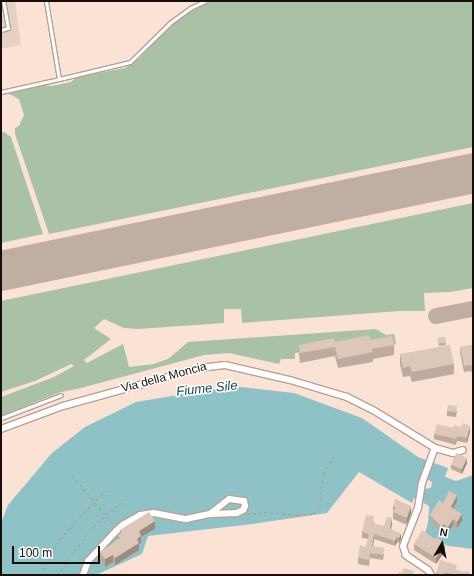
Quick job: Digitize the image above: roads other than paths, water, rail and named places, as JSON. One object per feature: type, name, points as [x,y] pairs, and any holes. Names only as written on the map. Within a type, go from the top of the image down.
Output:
[{"type":"street","name":"Via della Moncia","points":[[1,429],[63,406],[200,368],[225,365],[290,380],[347,397],[373,410],[436,448],[453,454],[463,450]]},
{"type":"street","points":[[431,575],[428,570],[408,556],[403,549],[419,505],[422,483],[436,448]]},
{"type":"street","points":[[83,575],[88,561],[117,530],[140,515],[154,513],[186,519],[210,514],[237,513],[243,510],[245,506],[244,501],[240,499],[225,501],[210,514]]},
{"type":"lane","points":[[1,30],[8,28],[3,1]]},
{"type":"lane","points":[[46,1],[59,79]]},
{"type":"lane","points":[[1,92],[130,62],[171,22],[190,8],[205,1]]},
{"type":"lane","points":[[1,418],[61,395]]},
{"type":"water","points":[[232,386],[294,393],[362,418],[418,457],[448,468],[445,477],[456,481],[473,475],[473,549],[449,546],[424,537],[428,523],[429,506],[414,498],[412,503],[359,472],[327,513],[253,524],[148,536],[142,554],[96,575],[1,575],[1,523],[8,505],[52,453],[85,427],[136,402]],"holes":[[[421,475],[432,482],[431,488],[424,489],[418,485]]]},
{"type":"water label","name":"Fiume Sile","points":[[207,389]]}]
